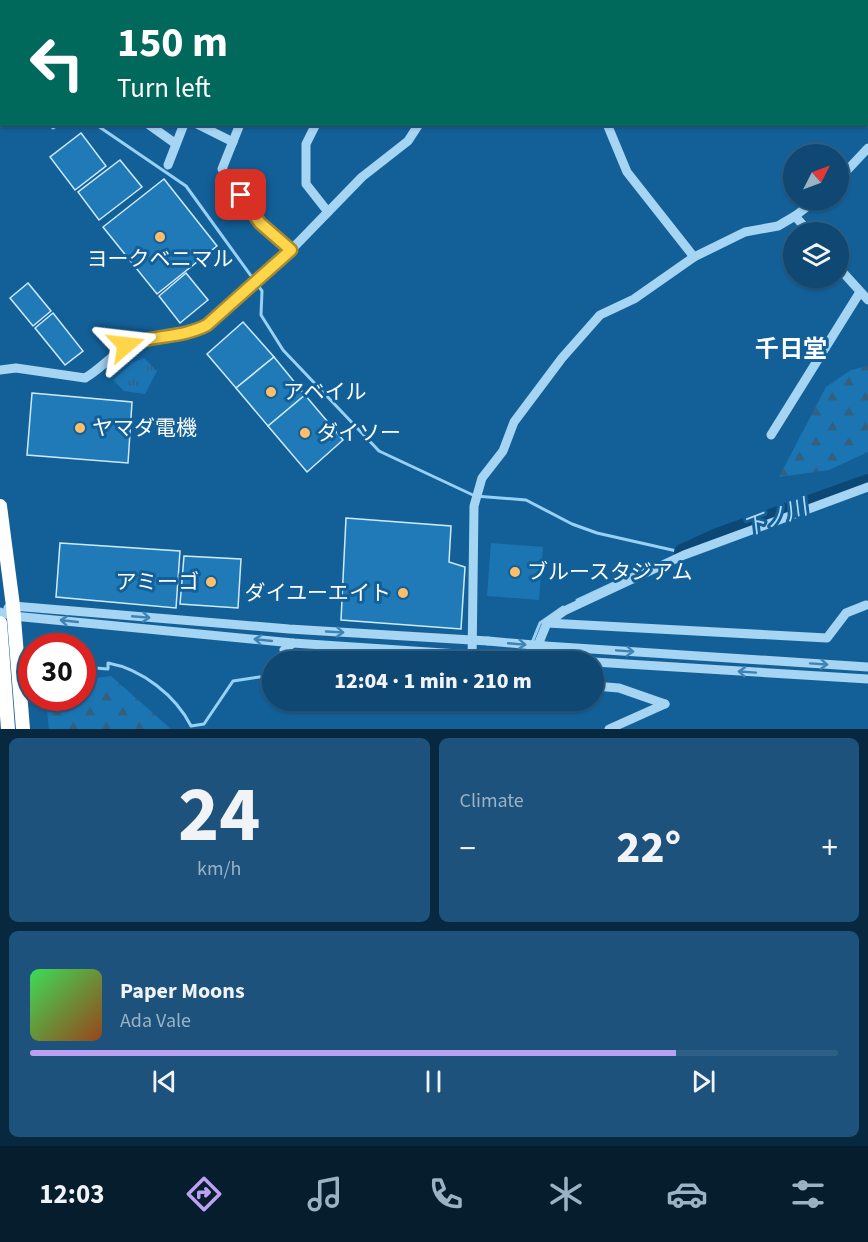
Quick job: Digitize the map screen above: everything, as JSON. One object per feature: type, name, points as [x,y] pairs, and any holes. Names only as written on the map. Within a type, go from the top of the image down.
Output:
[{"type":"highway","points":[[0,506],[6,611],[23,729]]},
{"type":"highway","points":[[0,623],[8,729]]},
{"type":"street","points":[[151,126],[176,144]]},
{"type":"street","points":[[168,165],[183,126]]},
{"type":"street","points":[[201,126],[233,142]]},
{"type":"street","points":[[239,126],[222,169],[260,223],[291,250]]},
{"type":"street","points":[[315,126],[306,144],[306,184],[328,212]]},
{"type":"street","points":[[2,370],[16,368],[85,378],[126,345],[155,336],[197,331],[207,325],[291,250],[362,177],[408,141],[418,126]]},
{"type":"street","points":[[608,126],[627,172],[694,257]]},
{"type":"street","points":[[849,168],[868,148]]},
{"type":"street","points":[[473,651],[474,506],[482,478],[503,451],[514,422],[562,358],[600,315],[634,299],[694,257],[746,232],[778,225],[803,210]]},
{"type":"street","points":[[795,216],[800,222]]},
{"type":"street","points":[[849,280],[868,300]]},
{"type":"street","points":[[771,435],[860,292]]},
{"type":"street","points":[[539,651],[547,623],[564,611],[684,555],[868,487]]},
{"type":"street","points":[[547,623],[828,638],[846,613],[866,605]]},
{"type":"street","points":[[6,611],[868,667]]},
{"type":"street","points":[[6,611],[293,643],[388,651]]},
{"type":"street","points":[[284,651],[293,643]]},
{"type":"street","points":[[604,663],[868,679]]},
{"type":"street","points":[[604,687],[619,688],[665,704],[609,729]]},
{"type":"green space","points":[[144,358],[157,371],[145,394],[124,391],[113,380],[132,363]]},
{"type":"green space","points":[[868,366],[868,452],[829,470],[779,477],[826,387],[851,370]]},
{"type":"green space","name":"ブルースタジアム","points":[[491,543],[543,547],[539,600],[487,596]]},
{"type":"green space","points":[[111,676],[171,729],[49,729],[47,711],[96,711],[96,678]]},
{"type":"building","points":[[81,133],[106,166],[75,190],[50,157]]},
{"type":"building","points":[[120,160],[142,187],[99,220],[78,192]]},
{"type":"building","name":"ヨークベニマル","points":[[164,179],[217,246],[157,294],[103,227]]},
{"type":"building","points":[[186,273],[208,300],[180,323],[159,296]]},
{"type":"building","points":[[28,283],[51,311],[33,326],[10,298]]},
{"type":"building","points":[[53,313],[83,351],[65,365],[35,328]]},
{"type":"building","points":[[243,322],[274,357],[236,388],[207,354]]},
{"type":"building","name":"アベイル","points":[[274,357],[305,395],[268,426],[236,388]]},
{"type":"building","name":"ヤマダ電機","points":[[32,393],[132,402],[128,463],[27,455]]},
{"type":"building","name":"ダイソー","points":[[305,395],[343,440],[307,472],[268,426]]},
{"type":"building","name":"ダイユーエイト","points":[[346,518],[451,526],[449,562],[465,567],[461,629],[341,620]]},
{"type":"building","points":[[60,543],[180,551],[176,608],[56,597]]},
{"type":"building","name":"アミーゴ","points":[[184,556],[241,559],[238,608],[180,604]]},
{"type":"waterway","points":[[52,126],[53,128],[56,126]]},
{"type":"waterway","points":[[98,126],[186,186],[262,291],[261,315],[283,350],[379,451],[475,496],[526,500],[572,524],[597,533],[681,552]]},
{"type":"waterway","name":"下ノ川","points":[[682,552],[717,536],[868,482]]},
{"type":"waterway","points":[[577,600],[652,565]]},
{"type":"waterway","points":[[529,651],[540,623],[563,607]]},
{"type":"waterway","points":[[96,668],[108,669],[108,663],[121,666],[145,678],[167,694],[191,726],[204,724],[233,681],[262,677]]},
{"type":"place","name":"ヨークベニマル","points":[[160,237]]},
{"type":"place","name":"アベイル","points":[[271,392]]},
{"type":"place","name":"ヤマダ電機","points":[[80,428]]},
{"type":"place","name":"ダイソー","points":[[305,433]]},
{"type":"place","name":"ブルースタジアム","points":[[515,572]]},
{"type":"place","name":"アミーゴ","points":[[211,582]]},
{"type":"place","name":"ダイユーエイト","points":[[403,593]]},
{"type":"district","name":"千日堂","points":[[791,349]]},
{"type":"route","points":[[126,345],[155,336],[197,331],[207,325],[291,250],[260,223],[241,195]]}]
